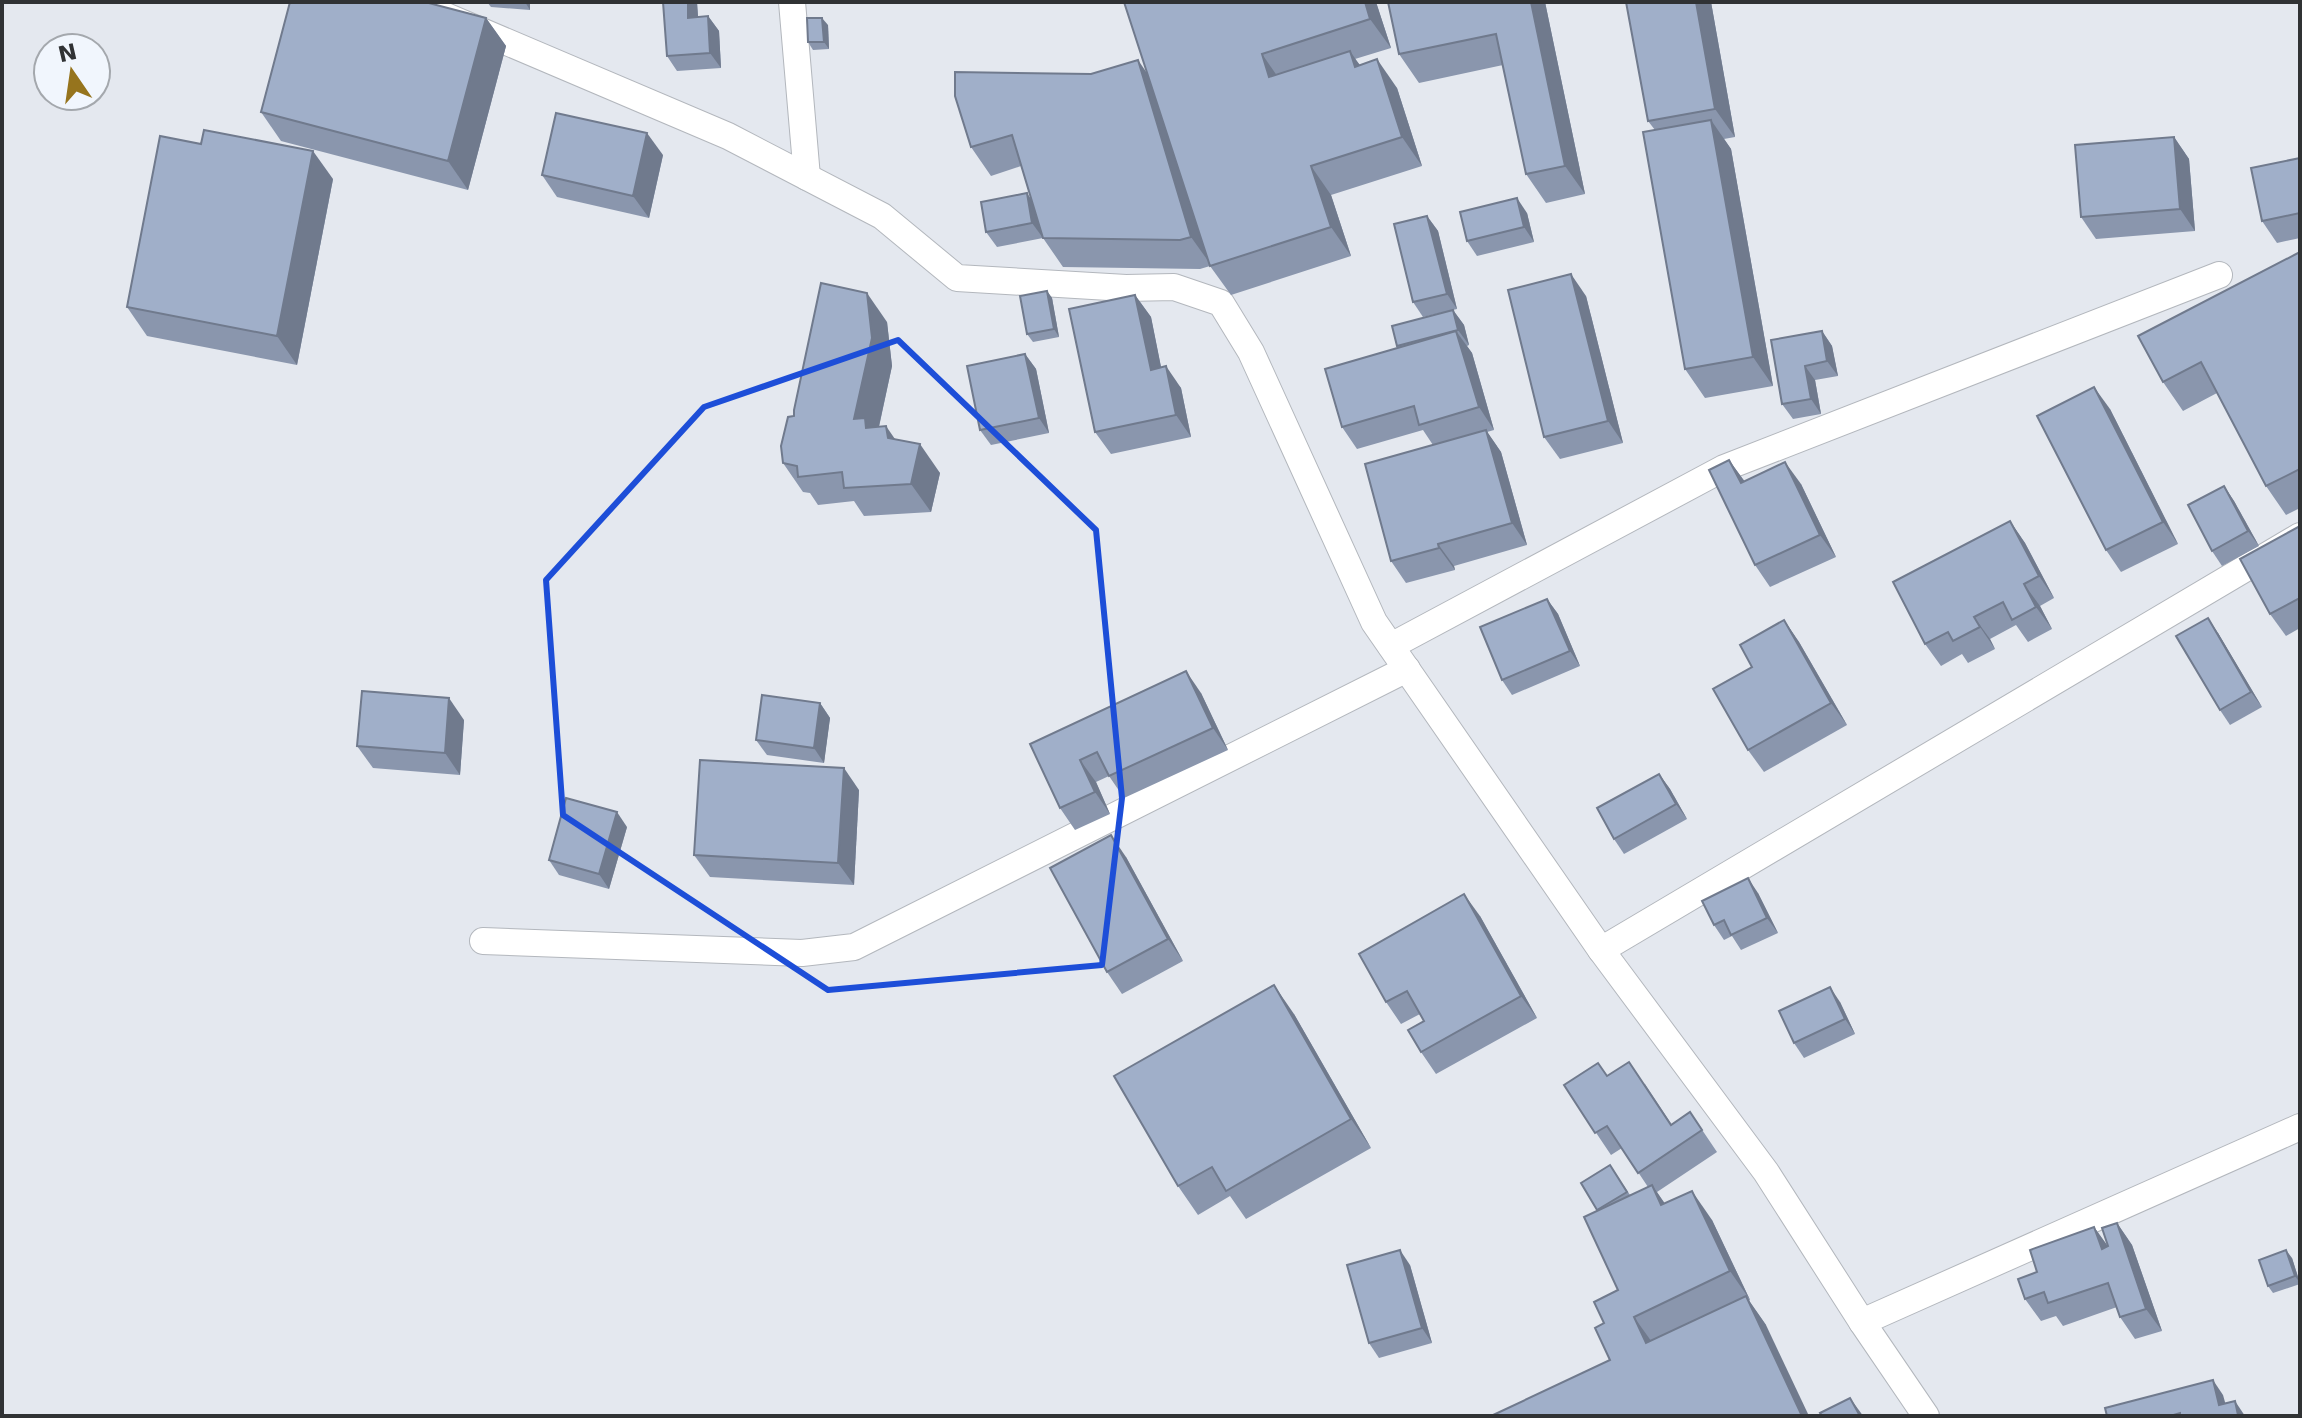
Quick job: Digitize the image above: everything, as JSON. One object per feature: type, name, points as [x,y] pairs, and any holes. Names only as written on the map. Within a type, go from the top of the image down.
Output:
[{"type":"street","points":[[413,2],[728,136],[882,216],[957,278],[1126,288],[1174,287],[1221,303],[1251,352],[1374,622],[1601,950],[1766,1172],[1926,1416]]},
{"type":"street","points":[[792,2],[807,177]]},
{"type":"street","points":[[1391,646],[1724,468],[2219,275]]},
{"type":"street","points":[[1601,950],[2300,536]]},
{"type":"street","points":[[483,941],[802,953],[854,947],[1407,669]]},
{"type":"street","points":[[1862,1322],[2300,1127]]},
{"type":"highlighted area","points":[[898,340],[1096,530],[1122,798],[1102,965],[828,990],[563,815],[546,580],[704,407]]},
{"type":"building","points":[[290,2],[425,2],[486,18],[448,161],[261,112]]},
{"type":"building","points":[[663,2],[688,2],[688,18],[708,16],[710,53],[667,56]]},
{"type":"building","points":[[1124,2],[1365,2],[1370,19],[1262,54],[1269,77],[1350,51],[1355,67],[1377,59],[1402,137],[1311,166],[1331,227],[1210,266]]},
{"type":"building","points":[[1388,2],[1531,2],[1565,166],[1526,174],[1496,34],[1399,54]]},
{"type":"building","points":[[1626,2],[1696,2],[1715,109],[1648,121]]},
{"type":"building","points":[[807,18],[822,18],[824,42],[808,42]]},
{"type":"building","points":[[1138,60],[1191,237],[1180,240],[1043,238],[1012,135],[971,147],[955,96],[955,72],[1091,74]]},
{"type":"building","points":[[556,113],[647,133],[633,196],[542,175]]},
{"type":"building","points":[[1711,120],[1753,357],[1685,369],[1643,132]]},
{"type":"building","points":[[204,130],[313,151],[277,336],[127,307],[160,136],[201,144]]},
{"type":"building","points":[[2174,137],[2180,209],[2081,217],[2075,145]]},
{"type":"building","points":[[2300,158],[2300,213],[2262,221],[2251,168]]},
{"type":"building","points":[[1027,193],[1032,223],[986,232],[981,202]]},
{"type":"building","points":[[1517,198],[1524,227],[1467,241],[1460,212]]},
{"type":"building","points":[[1427,216],[1447,294],[1413,302],[1394,224]]},
{"type":"building","points":[[2300,252],[2300,469],[2266,486],[2201,362],[2163,382],[2138,336]]},
{"type":"building","points":[[1571,274],[1608,421],[1544,437],[1508,290]]},
{"type":"building","points":[[821,283],[867,293],[872,338],[854,419],[865,418],[866,428],[886,426],[888,438],[920,444],[911,484],[844,488],[842,472],[798,477],[797,466],[783,463],[781,446],[788,417],[794,416]]},
{"type":"building","points":[[1047,291],[1054,329],[1027,334],[1020,296]]},
{"type":"building","points":[[1135,295],[1151,370],[1166,366],[1176,415],[1095,432],[1069,309]]},
{"type":"building","points":[[1453,310],[1458,330],[1397,346],[1392,326]]},
{"type":"building","points":[[1456,331],[1479,407],[1419,425],[1414,406],[1342,427],[1325,369]]},
{"type":"building","points":[[1822,331],[1827,361],[1805,366],[1811,399],[1782,404],[1771,340]]},
{"type":"building","points":[[1025,354],[1039,418],[980,430],[967,366]]},
{"type":"building","points":[[2094,387],[2163,522],[2106,550],[2037,416]]},
{"type":"building","points":[[1486,430],[1512,523],[1391,561],[1365,464]]},
{"type":"building","points":[[1729,460],[1741,483],[1785,462],[1820,535],[1755,565],[1709,470]]},
{"type":"building","points":[[2224,486],[2248,531],[2212,551],[2188,505]]},
{"type":"building","points":[[2010,521],[2039,576],[2024,584],[2036,607],[2012,620],[2003,602],[1974,617],[1980,627],[1953,641],[1948,632],[1925,644],[1893,582]]},
{"type":"building","points":[[2300,526],[2300,598],[2270,614],[2240,559]]},
{"type":"building","points":[[1547,599],[1570,651],[1502,680],[1480,627]]},
{"type":"building","points":[[2208,618],[2251,692],[2220,710],[2176,636]]},
{"type":"building","points":[[1784,620],[1831,703],[1748,750],[1713,689],[1752,667],[1740,645]]},
{"type":"building","points":[[1186,671],[1213,728],[1109,776],[1097,752],[1080,760],[1095,792],[1060,808],[1030,744]]},
{"type":"building","points":[[362,691],[449,698],[445,753],[357,746]]},
{"type":"building","points":[[762,695],[820,703],[814,748],[756,740]]},
{"type":"building","points":[[700,760],[844,768],[838,863],[694,855]]},
{"type":"building","points":[[1659,774],[1676,804],[1614,839],[1597,808]]},
{"type":"building","points":[[566,798],[617,812],[599,874],[549,860]]},
{"type":"building","points":[[1111,835],[1168,939],[1107,972],[1050,868]]},
{"type":"building","points":[[1748,878],[1767,918],[1731,935],[1724,920],[1714,925],[1702,901]]},
{"type":"building","points":[[1464,894],[1521,996],[1421,1052],[1408,1030],[1424,1021],[1407,991],[1386,1002],[1359,954]]},
{"type":"building","points":[[1274,985],[1351,1119],[1226,1191],[1212,1167],[1178,1186],[1114,1076]]},
{"type":"building","points":[[1830,987],[1845,1019],[1794,1043],[1779,1011]]},
{"type":"building","points":[[1629,1062],[1671,1125],[1690,1112],[1702,1130],[1638,1173],[1607,1126],[1595,1133],[1564,1085],[1598,1063],[1607,1076]]},
{"type":"building","points":[[1610,1165],[1627,1192],[1597,1210],[1581,1183]]},
{"type":"building","points":[[1652,1185],[1661,1205],[1692,1191],[1730,1271],[1634,1317],[1646,1343],[1746,1296],[1802,1416],[1491,1416],[1610,1360],[1595,1328],[1604,1323],[1594,1302],[1618,1290],[1584,1217]]},
{"type":"building","points":[[2117,1223],[2146,1309],[2120,1317],[2108,1283],[2048,1303],[2044,1292],[2025,1299],[2018,1279],[2037,1272],[2030,1250],[2094,1227],[2102,1249],[2108,1246],[2102,1228]]},
{"type":"building","points":[[1400,1250],[1422,1328],[1369,1343],[1347,1265]]},
{"type":"building","points":[[2286,1250],[2295,1276],[2268,1286],[2259,1260]]},
{"type":"building","points":[[2213,1380],[2219,1405],[2235,1401],[2238,1415],[2180,1416],[2180,1413],[2170,1416],[2107,1416],[2105,1408]]},
{"type":"building","points":[[1850,1398],[1860,1416],[1822,1416],[1820,1413]]}]
